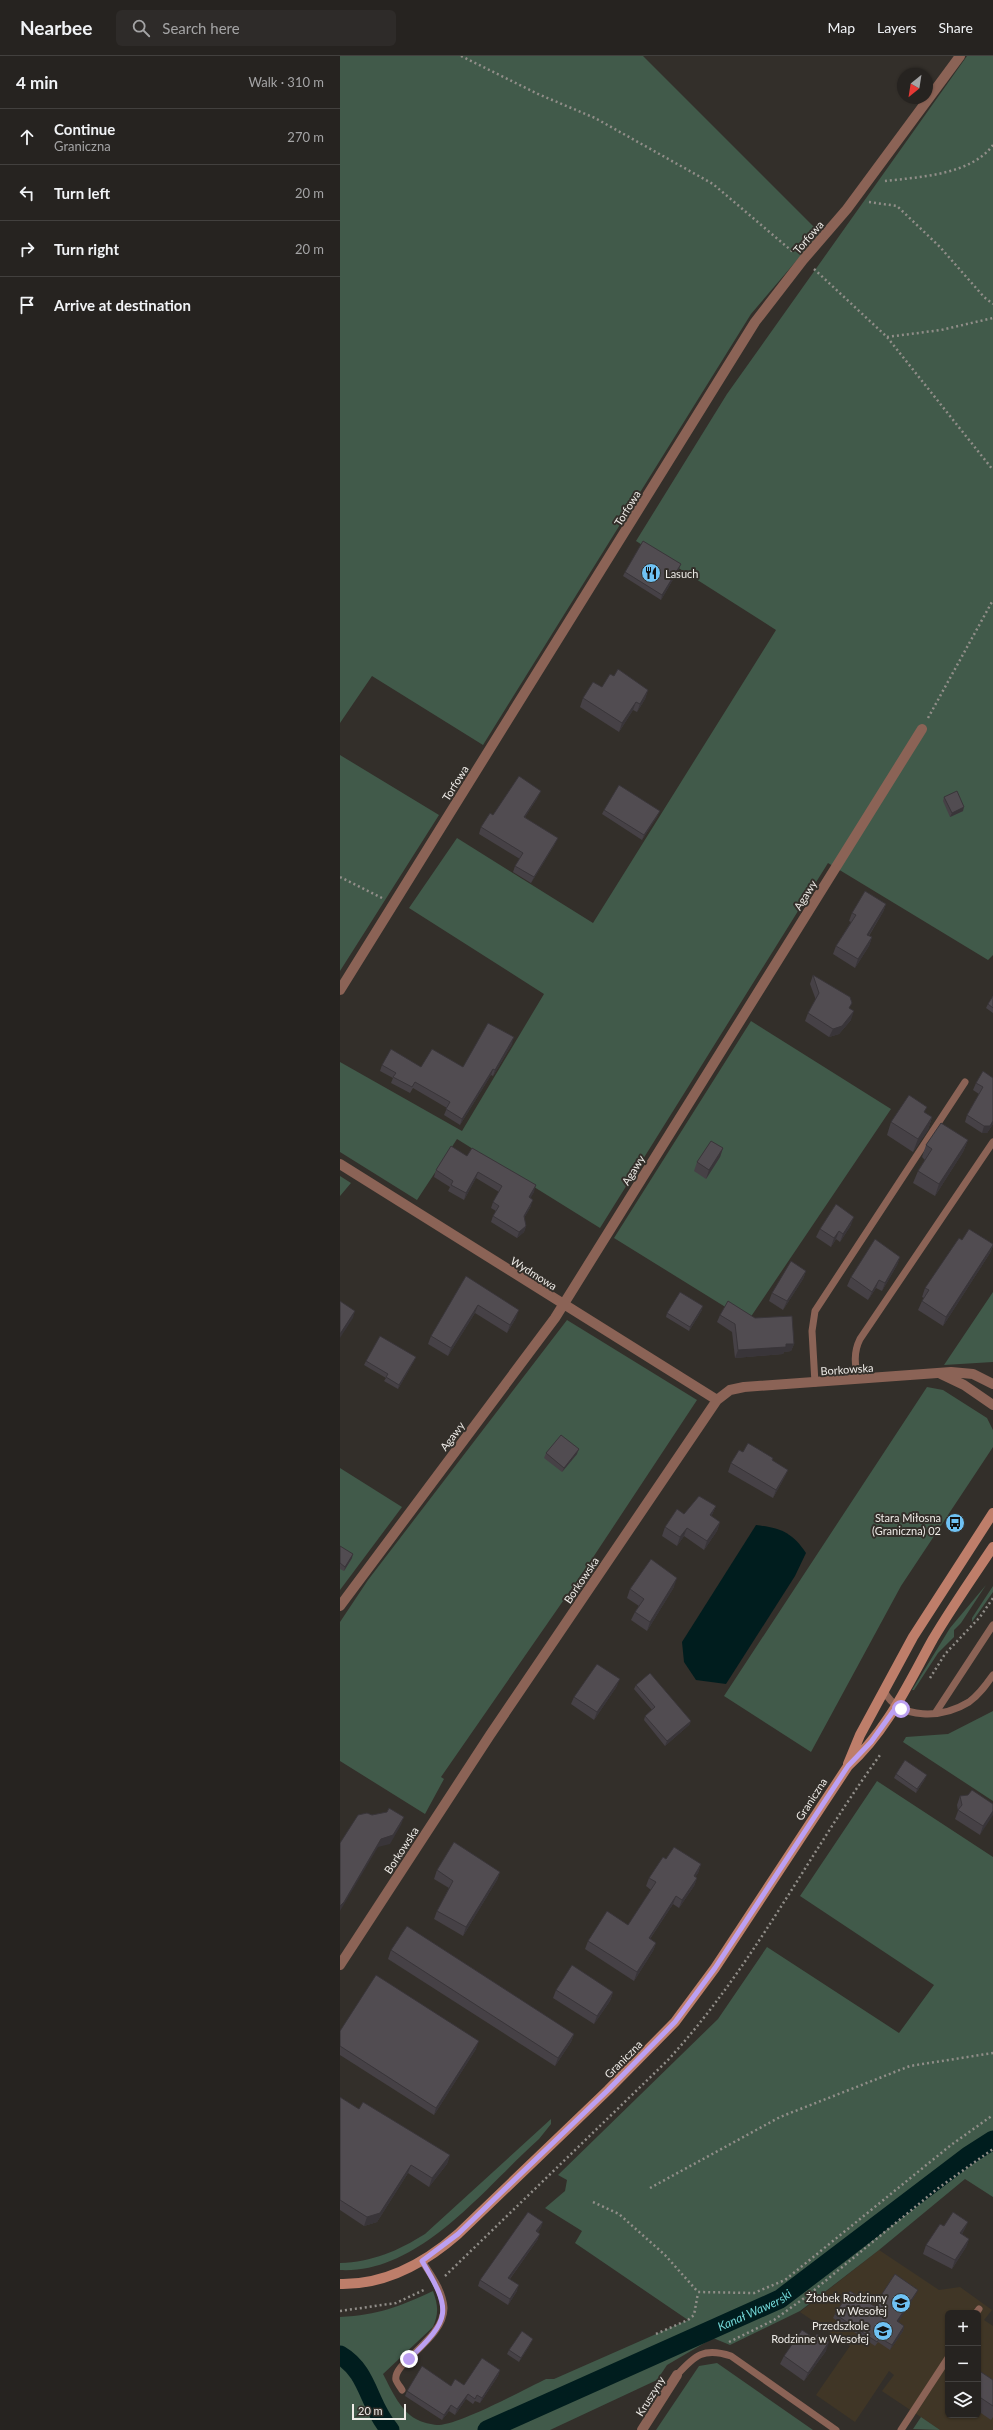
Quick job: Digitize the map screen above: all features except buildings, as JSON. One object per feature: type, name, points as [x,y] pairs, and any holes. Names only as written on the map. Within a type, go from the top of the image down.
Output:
[{"type":"street","name":"Torfowa","points":[[340,990],[395,904],[755,322],[803,260],[848,209],[960,56]]},
{"type":"street","name":"Agawy","points":[[340,1606],[555,1318],[922,729]]},
{"type":"street","name":"Wydmowa","points":[[340,1164],[717,1400]]},
{"type":"street","name":"Borkowska","points":[[340,1964],[490,1735],[717,1400],[736,1388],[957,1372],[970,1374],[993,1384]]},
{"type":"street","name":"Borkowska","points":[[941,1374],[964,1385],[993,1405]]},
{"type":"street","name":"Graniczna","points":[[848,1766],[860,1735],[922,1621],[993,1513]]},
{"type":"street","name":"Graniczna","points":[[340,2284],[365,2282],[386,2277],[422,2261],[458,2234],[608,2090],[675,2022],[715,1968],[848,1766],[871,1742],[897,1706],[942,1625],[993,1546]]},
{"type":"street","name":"Kruszyny","points":[[642,2430],[677,2375]]},
{"type":"lane","points":[[815,1383],[812,1330],[815,1311],[965,1082]]},
{"type":"lane","points":[[858,1380],[854,1364],[855,1352],[860,1339],[993,1142]]},
{"type":"lane","points":[[936,1712],[993,1625]]},
{"type":"lane","points":[[884,1691],[897,1706],[916,1713],[936,1712],[956,1709],[968,1703],[983,1689],[993,1675]]},
{"type":"lane","points":[[402,2390],[396,2380],[397,2373],[401,2366],[432,2337],[439,2328],[444,2309],[440,2292],[422,2261]]},
{"type":"lane","points":[[677,2375],[692,2359],[711,2351],[731,2356],[836,2430]]},
{"type":"lane","points":[[901,2430],[945,2363]]},
{"type":"path","points":[[460,56],[538,94],[595,118],[712,184],[803,260],[887,337],[993,470]]},
{"type":"path","points":[[866,184],[947,173],[986,155],[993,145]]},
{"type":"path","points":[[848,209],[869,202],[897,206],[940,247],[984,297],[993,304]]},
{"type":"path","points":[[887,337],[941,330],[993,318]]},
{"type":"path","points":[[922,729],[993,600]]},
{"type":"path","points":[[340,877],[395,904]]},
{"type":"path","points":[[928,1681],[945,1654],[980,1617],[993,1598]]},
{"type":"path","points":[[650,2188],[780,2117],[794,2111],[910,2066],[993,2053]]},
{"type":"path","points":[[594,2202],[619,2214],[665,2255],[698,2292],[754,2292],[785,2280],[951,2145],[993,2114]]},
{"type":"path","points":[[711,2351],[774,2320],[807,2296],[937,2189],[993,2149]]},
{"type":"path","points":[[656,2334],[688,2320],[694,2315],[698,2292]]},
{"type":"shaded area","points":[[879,2250],[939,2290],[960,2287],[992,2310],[984,2320],[993,2326],[993,2430],[940,2430],[882,2391],[894,2375],[889,2371],[855,2422],[816,2395],[850,2346],[800,2312]]},
{"type":"green space","points":[[340,56],[643,56],[820,233],[751,314],[483,745],[372,676],[340,723]]},
{"type":"green space","points":[[967,56],[993,56],[993,955],[988,960],[828,863],[600,1228],[457,1139],[417,1200],[340,1152],[340,1062],[462,1131],[544,994],[409,908],[457,838],[593,923],[776,630],[636,541],[727,394]]},
{"type":"green space","points":[[340,755],[439,815],[340,971]]},
{"type":"green space","points":[[751,1021],[891,1109],[748,1321],[614,1238]]},
{"type":"green space","points":[[340,1176],[351,1183],[340,1196]]},
{"type":"green space","points":[[993,1292],[993,1362],[944,1365]]},
{"type":"green space","points":[[567,1320],[697,1400],[588,1565],[441,1777],[444,1779],[425,1814],[340,1761],[340,1622],[368,1580]]},
{"type":"green space","points":[[927,1387],[943,1390],[987,1418],[993,1430],[993,1447],[901,1586],[811,1752],[724,1696]]},
{"type":"green space","points":[[340,1468],[402,1507],[340,1590]]},
{"type":"green space","points":[[986,1585],[961,1623],[954,1630],[954,1637],[938,1653],[914,1690],[912,1690],[950,1628]]},
{"type":"green space","points":[[993,1586],[993,1592],[972,1622],[972,1618]]},
{"type":"green space","points":[[993,1711],[993,1801],[903,1742],[906,1737],[948,1734]]},
{"type":"green space","points":[[877,1781],[993,1857],[993,2197],[965,2179],[879,2250],[800,2311],[730,2345],[713,2338],[667,2365],[657,2380],[550,2430],[340,2430],[340,2317],[366,2314],[388,2309],[409,2302],[433,2291],[437,2309],[433,2327],[383,2374],[398,2401],[407,2413],[420,2421],[439,2425],[462,2419],[546,2379],[554,2379],[688,2320],[575,2243],[582,2231],[545,2208],[565,2191],[567,2180],[558,2175],[718,2019],[767,1947],[899,2033],[934,1985],[800,1896]]},
{"type":"green space","points":[[551,2119],[551,2124],[539,2139],[473,2203],[424,2243],[397,2258],[369,2268],[340,2270],[340,2263],[374,2258],[405,2246],[425,2234]]},
{"type":"green space","points":[[717,2363],[813,2430],[656,2430],[699,2366]]},
{"type":"green space","points":[[921,2417],[940,2430],[913,2429]]},
{"type":"water","points":[[756,1525],[785,1532],[796,1540],[806,1553],[795,1576],[726,1684],[696,1680],[684,1662],[682,1642]]},
{"type":"waterway","name":"Kanał Wawerski","points":[[487,2430],[780,2299],[968,2156],[993,2140]]},
{"type":"waterway","name":"Kanał Wawerski","points":[[340,2355],[350,2362],[357,2370],[377,2410],[390,2430]]},
{"type":"place","name":"Lasuch","points":[[651,573]]},
{"type":"place","name":"Stara Miłosna (Graniczna) 02","points":[[955,1523]]},
{"type":"place","name":"Żłobek Rodzinny w Wesołej","points":[[901,2303]]},
{"type":"place","name":"Przedszkole Rodzinne w Wesołej","points":[[883,2331]]},
{"type":"route","points":[[409,2359],[432,2337],[439,2328],[444,2309],[440,2292],[422,2261],[433,2255],[458,2234],[590,2105],[608,2090],[660,2039],[675,2022],[715,1968],[848,1766],[871,1742],[897,1706],[901,1709]]}]
